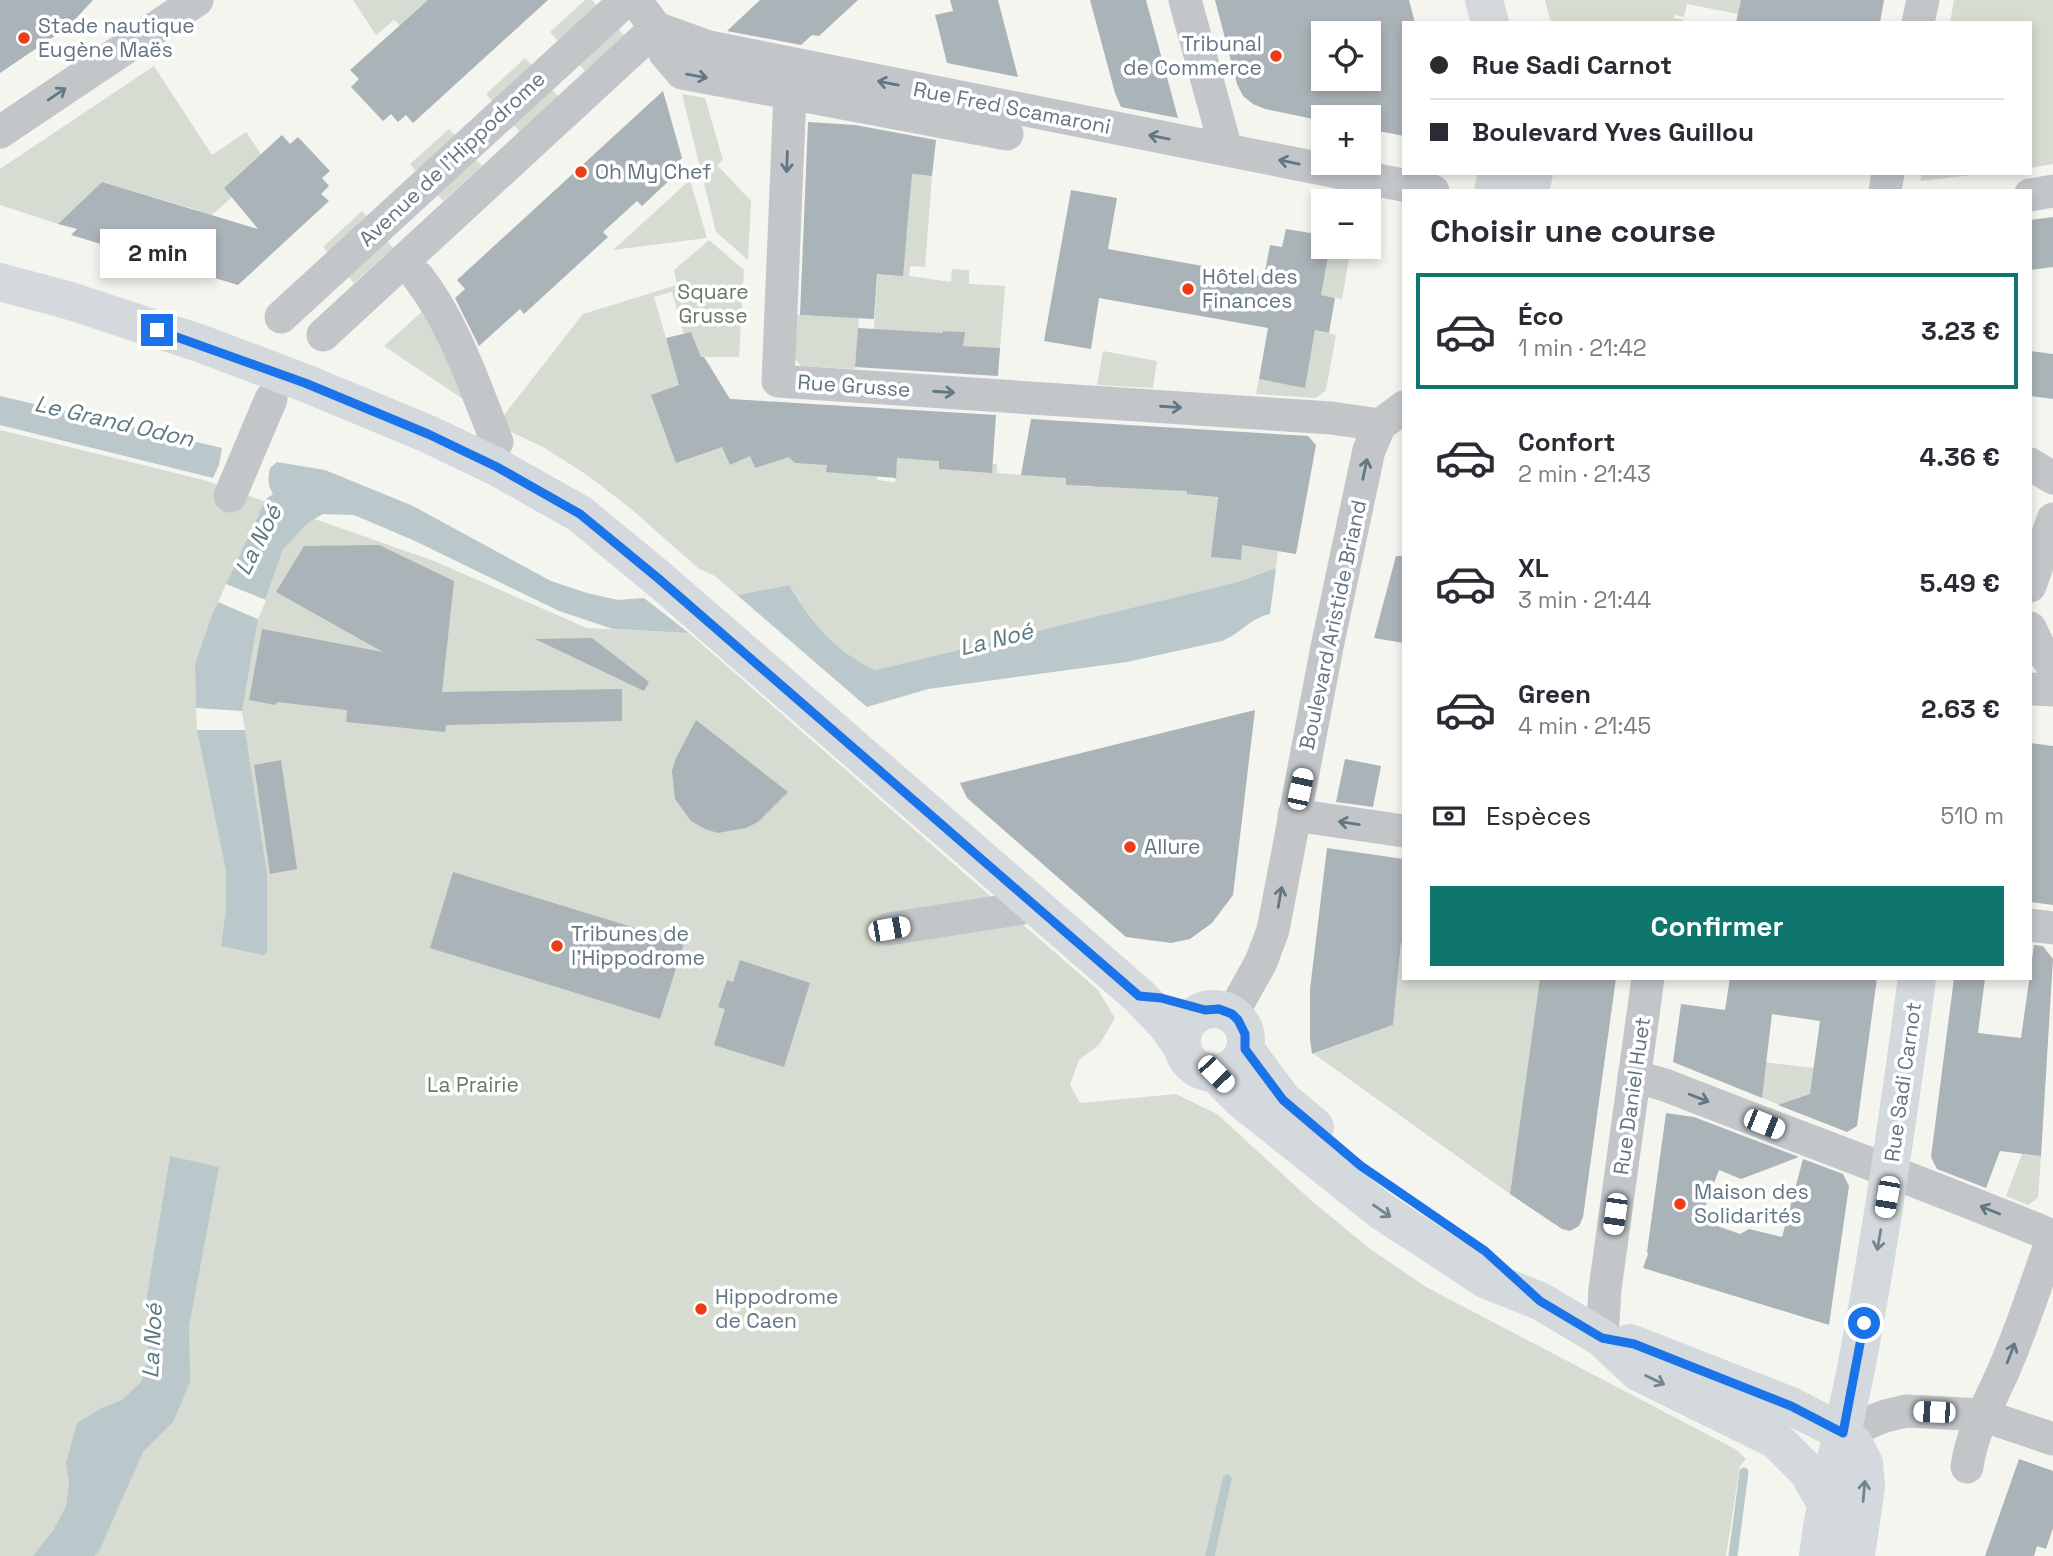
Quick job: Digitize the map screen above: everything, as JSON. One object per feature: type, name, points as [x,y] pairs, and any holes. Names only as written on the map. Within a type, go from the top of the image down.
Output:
[{"type":"main road","points":[[1484,0],[1489,21]]},
{"type":"main road","points":[[0,282],[67,300],[202,344],[305,383],[428,434],[497,467],[580,514],[894,770],[1035,906],[1076,928],[1166,1024],[1194,1067],[1216,1074],[1243,1101],[1380,1210],[1487,1280],[1540,1301],[1602,1338],[1638,1372],[1776,1440],[1808,1472],[1826,1504]]},
{"type":"main road","name":"Rue Sadi Carnot","points":[[1818,1556],[1891,1172],[1917,980]]},
{"type":"main road","points":[[1139,996],[1161,998],[1228,1024],[1266,1080],[1290,1106],[1361,1166],[1485,1251],[1540,1301]]},
{"type":"main road","name":"Boulevard Aristide Briand","points":[[1182,1047],[1184,1028],[1196,1013],[1228,1024],[1238,1063],[1216,1074]]},
{"type":"main road","points":[[1602,1338],[1634,1344],[1791,1406],[1843,1433],[1854,1444],[1864,1463],[1866,1486],[1856,1556]]},
{"type":"street","points":[[0,131],[197,0]]},
{"type":"street","points":[[1185,0],[1226,149]]},
{"type":"street","points":[[1918,21],[1923,0]]},
{"type":"street","points":[[630,1],[656,28],[665,53],[682,74],[1007,134]]},
{"type":"street","name":"Avenue de l'Hippodrome","points":[[281,317],[630,1]]},
{"type":"street","name":"Rue Fred Scamaroni","points":[[656,28],[709,47],[1418,188]]},
{"type":"street","name":"Avenue de l'Hippodrome","points":[[323,335],[656,28]]},
{"type":"street","name":"Rue Grusse","points":[[790,94],[778,381],[1331,418],[1392,416]]},
{"type":"street","points":[[2032,195],[2053,191]]},
{"type":"street","points":[[418,277],[436,300],[497,442]]},
{"type":"street","points":[[231,492],[271,399]]},
{"type":"street","name":"Boulevard Aristide Briand","points":[[1228,1024],[1261,962],[1273,930],[1327,647],[1369,450],[1392,416]]},
{"type":"street","points":[[2032,448],[2053,452]]},
{"type":"street","points":[[2032,465],[2053,478]]},
{"type":"street","points":[[2032,580],[2053,519]]},
{"type":"street","points":[[2032,632],[2053,666]]},
{"type":"street","points":[[2032,689],[2053,690]]},
{"type":"street","points":[[1294,815],[1402,831]]},
{"type":"street","points":[[889,929],[1035,906]]},
{"type":"street","points":[[2032,925],[2053,928]]},
{"type":"street","name":"Rue Daniel Huet","points":[[1602,1338],[1605,1289],[1648,980]]},
{"type":"street","points":[[1634,1076],[1665,1085],[2053,1236],[2008,1362],[1982,1415],[1969,1451],[1967,1467]]},
{"type":"street","points":[[1843,1433],[1885,1416],[1906,1411],[1982,1415],[2053,1439]]},
{"type":"green space","points":[[353,0],[428,0],[400,25],[394,20],[376,35]]},
{"type":"green space","points":[[585,0],[592,0],[600,9],[561,44],[550,32]]},
{"type":"green space","points":[[1545,0],[1741,0],[1738,14],[1687,4],[1684,17],[1674,15],[1674,18],[1684,21],[1550,21]]},
{"type":"green space","points":[[1954,0],[2053,0],[2053,164],[2032,168],[2032,21],[1950,21]]},
{"type":"green space","points":[[612,22],[624,35],[585,71],[572,57]]},
{"type":"green space","points":[[525,58],[536,70],[497,106],[486,94]]},
{"type":"green space","points":[[154,66],[212,155],[246,132],[261,154],[224,188],[232,197],[206,220],[197,210],[102,182],[58,224],[0,205],[0,169]]},
{"type":"green space","points":[[546,83],[559,97],[520,132],[507,118]]},
{"type":"green space","points":[[682,94],[705,98],[723,160],[717,165],[751,201],[748,260],[716,232]]},
{"type":"green space","points":[[449,129],[460,141],[421,177],[410,164]]},
{"type":"green space","points":[[469,152],[482,166],[443,201],[430,187]]},
{"type":"green space","points":[[911,174],[932,176],[925,267],[910,266],[909,276],[951,282],[952,269],[969,270],[969,284],[1005,286],[1000,348],[963,346],[964,332],[943,331],[942,345],[930,333],[874,329],[878,265],[907,234]]},
{"type":"green space","points":[[1922,175],[1972,175],[1920,181]]},
{"type":"green space","points":[[690,180],[707,238],[613,250]]},
{"type":"green space","points":[[362,211],[373,224],[334,259],[323,247]]},
{"type":"green space","points":[[381,234],[393,248],[354,283],[342,269]]},
{"type":"green space","name":"Square Grusse","points":[[709,240],[744,270],[739,357],[701,357],[691,332],[684,334],[672,292],[654,297],[670,352],[694,363],[709,364],[727,399],[755,468],[772,440],[774,401],[793,403],[791,458],[795,463],[859,458],[858,475],[877,476],[877,480],[895,482],[899,411],[939,461],[939,469],[971,471],[972,463],[997,464],[997,473],[1037,476],[1066,468],[1066,485],[1092,487],[1094,465],[1187,486],[1187,494],[1218,491],[1212,557],[1240,560],[1242,543],[1278,551],[1276,568],[1238,582],[876,670],[849,655],[826,635],[789,585],[737,595],[715,576],[698,568],[630,508],[587,475],[543,447],[496,425],[583,314],[677,285],[674,270]]},
{"type":"green space","points":[[1328,259],[1349,259],[1342,299],[1321,295]]},
{"type":"green space","points":[[425,309],[466,401],[384,346]]},
{"type":"green space","points":[[796,315],[859,318],[855,369],[801,366],[793,356]]},
{"type":"green space","points":[[1315,330],[1336,335],[1326,390],[1316,398],[1256,394],[1259,379],[1305,387]]},
{"type":"green space","points":[[1103,351],[1157,361],[1153,388],[1097,385]]},
{"type":"green space","name":"La Prairie","points":[[0,430],[204,480],[434,561],[587,628],[689,633],[1098,990],[1115,1018],[1099,1045],[1079,1060],[1070,1085],[1080,1103],[1176,1094],[1217,1114],[1313,1202],[1369,1248],[1426,1287],[1737,1450],[1746,1459],[1740,1466],[1726,1556],[0,1556]]},
{"type":"green space","points":[[1401,943],[1402,980],[1540,980],[1510,1194],[1314,1054],[1393,1025]]},
{"type":"green space","points":[[1762,1062],[1814,1068],[1810,1100],[1796,1099],[1789,1109],[1758,1096]]},
{"type":"green space","points":[[2022,1154],[2041,1156],[2038,1198],[2028,1205],[2006,1196]]},
{"type":"water","points":[[0,396],[222,448],[219,465],[213,478],[0,425]]},
{"type":"water","name":"La Noé","points":[[277,462],[325,470],[413,506],[551,581],[618,600],[644,598],[689,633],[613,629],[559,611],[415,541],[354,515],[323,514],[309,522],[283,549],[258,619],[242,711],[267,874],[267,953],[263,955],[221,946],[226,911],[226,870],[197,730],[195,664],[212,615],[266,499],[273,494],[269,475],[270,468]]},
{"type":"water","points":[[1276,568],[1270,614],[1222,641],[1127,662],[928,689],[867,707],[737,595],[789,585],[826,635],[849,655],[876,670],[1238,582]]},
{"type":"water","name":"La Noé","points":[[170,1156],[219,1167],[189,1326],[190,1382],[173,1422],[143,1452],[99,1551],[94,1556],[33,1556],[54,1529],[66,1506],[69,1483],[66,1463],[77,1423],[122,1400],[142,1381],[148,1356],[147,1296]]},
{"type":"pier","points":[[226,584],[266,600],[258,619],[218,602]]},
{"type":"pier","points":[[196,708],[242,711],[245,730],[197,730]]},
{"type":"building","name":"Stade nautique Eugène Maës","points":[[0,0],[93,0],[68,27],[0,73]]},
{"type":"building","points":[[428,0],[548,0],[413,123],[406,115],[398,122],[391,114],[383,121],[351,87],[359,79],[350,70]]},
{"type":"building","points":[[760,0],[858,0],[819,36],[812,35],[801,45],[727,31]]},
{"type":"building","points":[[950,0],[998,0],[1018,77],[947,63],[935,15],[953,11]]},
{"type":"building","points":[[1090,0],[1146,0],[1178,118],[1121,107]]},
{"type":"building","name":"Tribunal de Commerce","points":[[1215,0],[1409,0],[1414,21],[1402,21],[1402,136],[1381,132],[1381,105],[1311,105],[1311,119],[1253,104],[1243,96],[1237,84]]},
{"type":"building","points":[[1741,0],[1884,0],[1880,21],[1736,21]]},
{"type":"building","points":[[663,91],[682,158],[667,173],[672,178],[642,206],[637,201],[603,232],[608,237],[524,314],[520,309],[479,346],[455,298],[465,289],[457,280]]},
{"type":"building","points":[[808,122],[855,125],[936,140],[932,176],[912,174],[903,276],[877,274],[874,319],[800,315]]},
{"type":"building","points":[[282,135],[290,144],[298,137],[330,171],[322,178],[329,186],[321,194],[329,201],[238,285],[71,235],[77,229],[58,224],[102,182],[258,229],[224,188]]},
{"type":"building","name":"Hôtel des Finances","points":[[1071,190],[1117,198],[1108,249],[1264,277],[1270,245],[1282,247],[1286,229],[1311,233],[1311,259],[1328,259],[1321,295],[1335,298],[1329,333],[1315,330],[1305,388],[1259,379],[1268,328],[1099,298],[1091,349],[1044,341]]},
{"type":"building","points":[[2053,217],[2053,267],[2032,270],[2032,220]]},
{"type":"building","points":[[858,328],[965,332],[963,346],[1000,348],[998,376],[855,367]]},
{"type":"building","points":[[691,332],[701,357],[704,357],[730,399],[996,415],[992,473],[939,469],[939,461],[897,458],[896,478],[826,472],[827,465],[795,463],[789,457],[755,468],[750,456],[730,465],[722,447],[676,463],[651,395],[679,385],[666,338]]},
{"type":"building","points":[[2032,351],[2053,354],[2053,399],[2032,396]]},
{"type":"building","points":[[1031,419],[1308,436],[1316,445],[1296,554],[1242,545],[1241,560],[1211,557],[1218,497],[1187,494],[1187,491],[1066,485],[1066,478],[1021,475]]},
{"type":"building","points":[[379,545],[454,581],[442,692],[622,689],[622,721],[446,725],[445,732],[346,722],[347,710],[277,702],[276,705],[249,700],[262,629],[383,652],[276,592],[304,546]]},
{"type":"building","points":[[1396,556],[1402,556],[1402,643],[1374,638]]},
{"type":"building","points":[[592,638],[649,682],[644,691],[535,639]]},
{"type":"building","name":"Allure","points":[[1255,710],[1233,895],[1212,923],[1190,939],[1171,943],[1126,937],[967,798],[960,783]]},
{"type":"building","points":[[696,720],[788,792],[758,822],[746,828],[718,833],[691,821],[675,799],[672,771]]},
{"type":"building","points":[[2032,743],[2053,746],[2053,905],[2032,902]]},
{"type":"building","points":[[1345,759],[1381,766],[1373,807],[1336,802]]},
{"type":"building","points":[[281,760],[297,869],[270,874],[254,765]]},
{"type":"building","points":[[1327,848],[1402,859],[1402,943],[1393,1025],[1312,1054],[1310,989]]},
{"type":"building","name":"Tribunes de l'Hippodrome","points":[[453,872],[684,943],[660,1019],[430,948]]},
{"type":"building","points":[[2034,945],[2043,946],[2053,959],[2041,1156],[2000,1151],[1986,1188],[1937,1169],[1931,1157],[1954,980],[1985,980],[1978,1033],[2021,1038],[2029,980],[2032,980]]},
{"type":"building","points":[[740,960],[810,983],[784,1067],[714,1045],[725,1009],[718,1007],[727,980],[733,982]]},
{"type":"building","points":[[1540,980],[1616,980],[1583,1217],[1579,1226],[1570,1231],[1562,1229],[1510,1194]]},
{"type":"building","points":[[1730,980],[1877,980],[1857,1126],[1847,1132],[1778,1105],[1810,1094],[1820,1021],[1772,1014],[1762,1098],[1673,1062],[1681,1004],[1725,1010]]},
{"type":"building","points":[[1666,1113],[1694,1117],[1799,1157],[1741,1179],[1719,1170],[1700,1220],[1740,1234],[1749,1229],[1782,1237],[1803,1159],[1843,1174],[1849,1186],[1829,1325],[1643,1268],[1648,1254]]},
{"type":"building","points":[[2019,1459],[2053,1471],[2053,1528],[2046,1549],[2037,1546],[2034,1556],[1985,1556]]},
{"type":"waterway","points":[[1733,1556],[1744,1472]]},
{"type":"waterway","points":[[1210,1556],[1227,1479]]},
{"type":"place","name":"Stade nautique Eugène Maës","points":[[24,38]]},
{"type":"place","name":"Tribunal de Commerce","points":[[1276,56]]},
{"type":"place","name":"Oh My Chef","points":[[581,172]]},
{"type":"place","name":"Hôtel des Finances","points":[[1188,289]]},
{"type":"place","name":"Allure","points":[[1130,847]]},
{"type":"place","name":"Tribunes de l'Hippodrome","points":[[557,946]]},
{"type":"place","name":"Maison des Solidarités","points":[[1680,1204]]},
{"type":"place","name":"Hippodrome de Caen","points":[[701,1309]]},
{"type":"route","points":[[157,330],[305,383],[428,434],[497,467],[580,514],[621,546],[1139,996],[1161,998],[1205,1010],[1219,1009],[1232,1014],[1245,1034],[1245,1049],[1283,1100],[1361,1166],[1485,1251],[1540,1301],[1602,1338],[1634,1344],[1791,1406],[1843,1433],[1864,1323]]},
{"type":"water label","name":"Le Grand Odon","points":[[114,421]]}]
